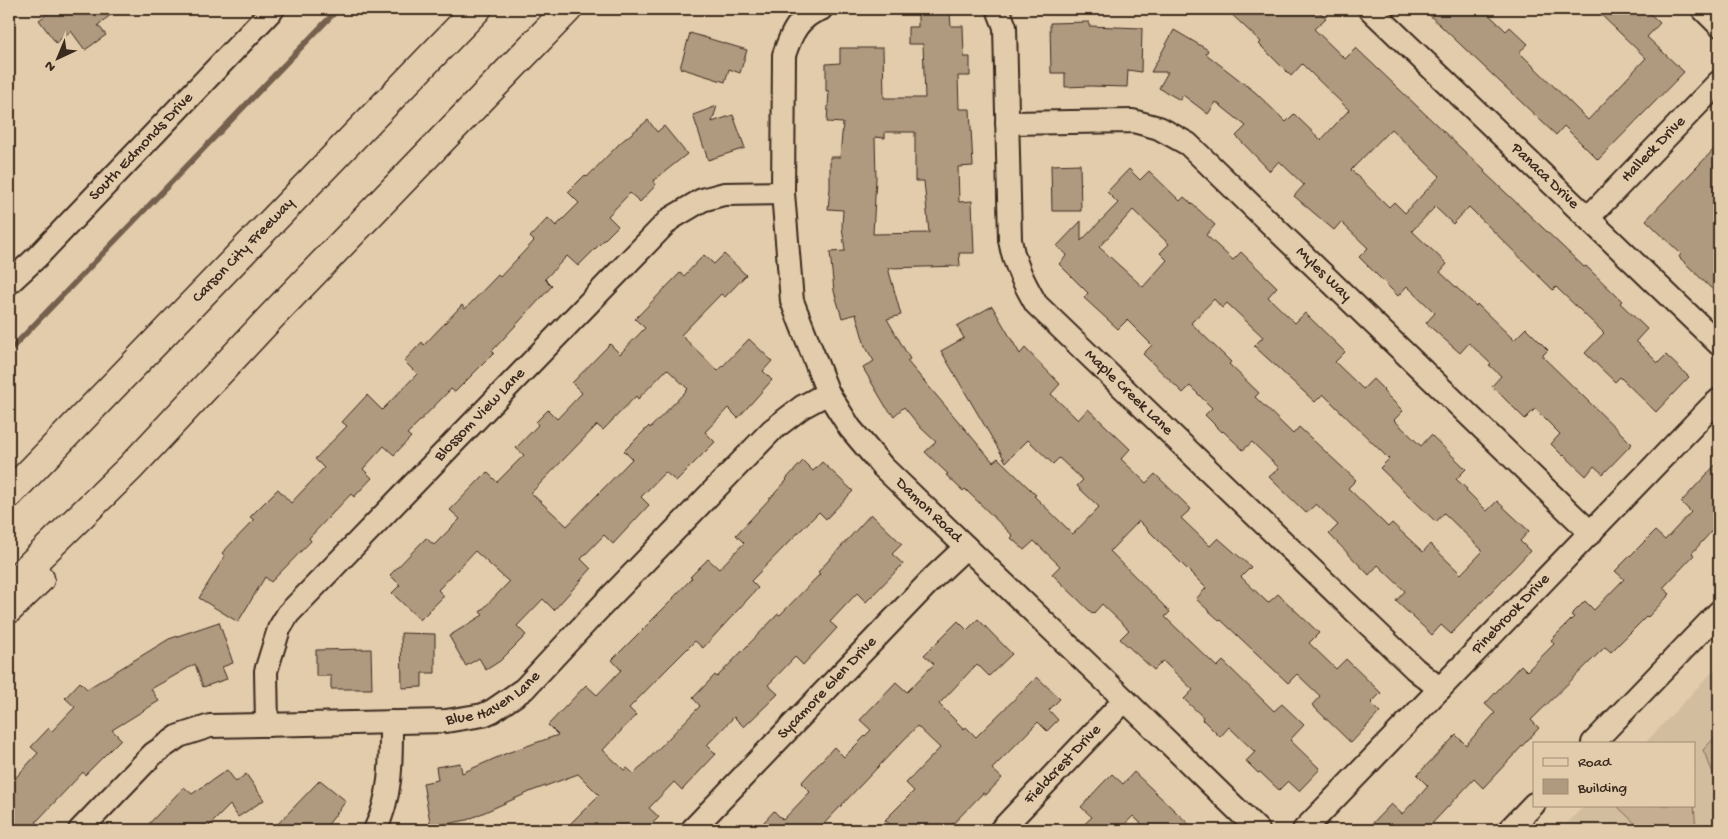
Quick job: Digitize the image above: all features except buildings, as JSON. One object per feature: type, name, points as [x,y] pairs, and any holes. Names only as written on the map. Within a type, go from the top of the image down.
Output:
[{"type":"highway","name":"Carson City Freeway","points":[[9,494],[477,9]]},
{"type":"highway","points":[[9,586],[130,468],[272,316],[568,9]]},
{"type":"highway","points":[[9,481],[182,316]]},
{"type":"highway","points":[[9,609],[76,544],[130,468]]},
{"type":"street","name":"South Edmonds Drive","points":[[9,283],[37,257],[273,9]]},
{"type":"street","name":"Damon Road","points":[[821,9],[812,12],[797,24],[791,33],[784,55],[783,192],[792,301],[828,393],[850,428],[883,467],[1258,830]]},
{"type":"street","name":"Maple Creek Lane","points":[[998,9],[1004,26],[1010,240],[1022,280],[1036,304],[1415,669],[1440,689]]},
{"type":"street","name":"Panaca Drive","points":[[1370,9],[1719,344]]},
{"type":"street","points":[[1702,9],[1719,25]]},
{"type":"street","name":"Halleck Drive","points":[[1588,218],[1719,82]]},
{"type":"street","name":"Myles Way","points":[[1007,123],[1133,121],[1159,128],[1188,144],[1591,534]]},
{"type":"street","name":"Blossom View Lane","points":[[267,725],[266,671],[279,629],[288,614],[670,219],[702,200],[724,194],[783,192]]},
{"type":"street","name":"Blue Haven Lane","points":[[80,830],[153,754],[179,736],[210,726],[446,720],[483,715],[492,711],[524,689],[772,430],[802,406],[828,393]]},
{"type":"street","name":"Pinebrook Drive","points":[[1304,830],[1719,400]]},
{"type":"street","name":"Sycamore Glen Drive","points":[[692,830],[933,578],[966,547]]},
{"type":"street","points":[[1594,742],[1719,612]]},
{"type":"street","name":"Fieldcrest Drive","points":[[1001,830],[1125,700]]},
{"type":"street","points":[[375,830],[386,802],[390,781],[391,722]]},
{"type":"street","points":[[1509,830],[1533,805]]},
{"type":"shaded area","points":[[1719,665],[1719,830],[1561,830],[1584,806],[1696,806],[1696,742],[1646,742]]},
{"type":"shaded area","points":[[1719,733],[1719,786],[1703,750]]},
{"type":"shaded area","points":[[1617,806],[1694,806],[1696,830],[1642,830]]},
{"type":"waterway","points":[[9,351],[338,9]]}]
